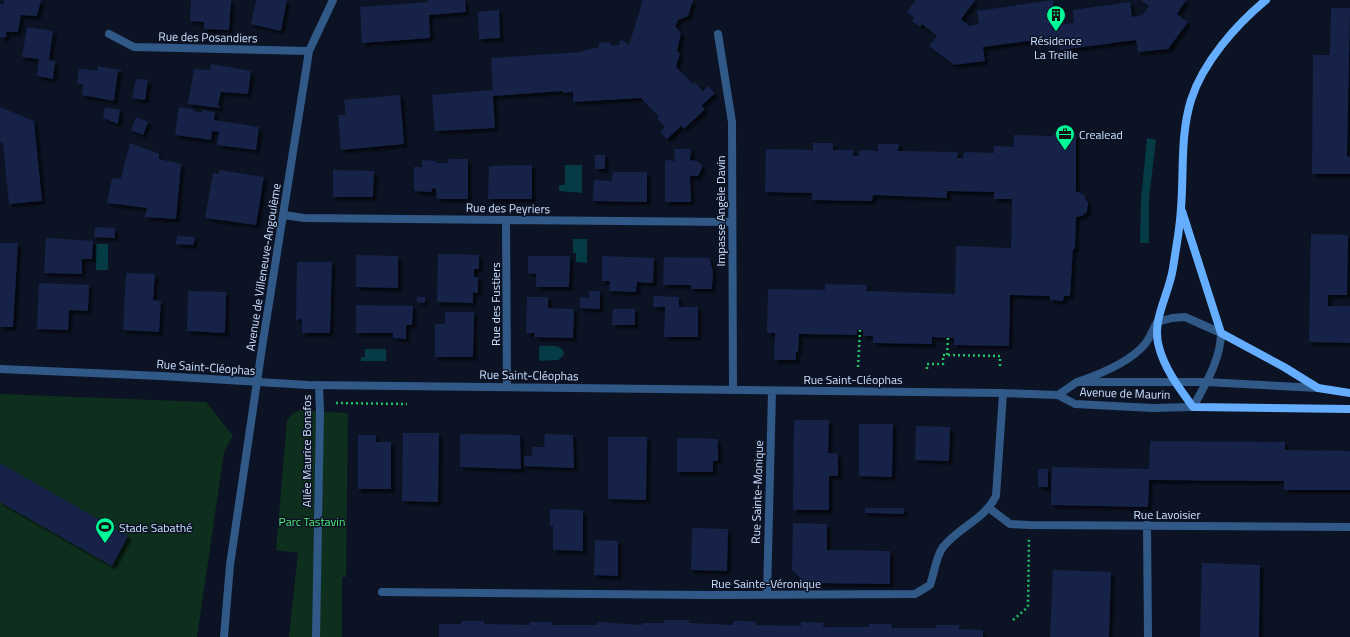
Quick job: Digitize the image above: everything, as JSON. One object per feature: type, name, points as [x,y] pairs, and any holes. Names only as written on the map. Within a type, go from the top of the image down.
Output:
[{"type":"street","name":"Avenue de Villeneuve-Angoulème","points":[[224,637],[230,565],[310,51],[333,0]]},
{"type":"street","name":"Avenue de Maurin","points":[[1266,0],[1246,16],[1224,42],[1205,71],[1191,100],[1185,128],[1182,164],[1182,208],[1172,272],[1157,322],[1145,344],[1131,355],[1112,368],[1077,382],[1058,395],[1075,404],[1153,408],[1194,407],[1350,409]]},
{"type":"street","name":"Rue des Posandiers","points":[[109,34],[134,47],[310,51]]},
{"type":"street","name":"Impasse Angèle Davin","points":[[718,34],[732,122],[733,390]]},
{"type":"street","name":"Avenue de Maurin","points":[[1182,208],[1221,333],[1221,341],[1206,382],[1194,407]]},
{"type":"street","name":"Rue des Peyriers","points":[[284,215],[304,218],[732,222]]},
{"type":"street","name":"Rue des Fustiers","points":[[506,221],[507,387]]},
{"type":"street","name":"Avenue de Maurin","points":[[1157,322],[1172,318],[1185,317],[1221,333],[1284,367],[1318,388]]},
{"type":"street","name":"Avenue de Maurin","points":[[1157,322],[1158,347],[1175,382],[1194,407]]},
{"type":"street","name":"Rue Saint-Cléophas","points":[[0,369],[319,385],[1003,393],[1058,395]]},
{"type":"street","name":"Avenue de Maurin","points":[[1077,382],[1206,382],[1318,388],[1350,393]]},
{"type":"street","name":"Allée Maurice Bonafos","points":[[316,637],[320,412],[319,385]]},
{"type":"street","name":"Rue Sainte-Monique","points":[[767,594],[772,391]]},
{"type":"street","name":"Rue Sainte-Véronique","points":[[382,592],[914,594],[930,585],[942,548],[959,530],[975,521],[989,508],[996,496],[1003,393]]},
{"type":"street","name":"Rue Lavoisier","points":[[989,508],[1010,524],[1350,527]]},
{"type":"street","points":[[1147,525],[1148,637]]},
{"type":"path","points":[[858,367],[860,330]]},
{"type":"path","points":[[947,355],[948,338]]},
{"type":"path","points":[[927,368],[928,364],[943,364],[943,355],[947,355],[1000,356],[1000,369]]},
{"type":"path","points":[[1014,620],[1028,607],[1029,525]]},
{"type":"green space","name":"Stade Sabathé","points":[[0,394],[206,402],[233,436],[224,452],[197,637],[0,637]]},
{"type":"green space","name":"Parc Tastavin","points":[[300,410],[348,413],[346,577],[342,577],[342,637],[289,637],[298,553],[276,550],[287,421],[292,414]]},
{"type":"shaded area","points":[[1147,138],[1156,140],[1149,198],[1149,243],[1140,243],[1141,199]]},
{"type":"shaded area","points":[[565,165],[582,165],[582,193],[559,191],[559,185],[565,185]]},
{"type":"shaded area","points":[[573,239],[587,239],[587,263],[576,262],[576,253],[573,253]]},
{"type":"shaded area","points":[[96,244],[108,244],[108,270],[96,270]]},
{"type":"shaded area","points":[[539,346],[558,347],[563,351],[564,355],[558,360],[539,361]]},
{"type":"shaded area","points":[[365,349],[386,349],[386,361],[361,361],[361,357],[365,357]]},
{"type":"building","points":[[4,0],[41,0],[37,16],[21,15],[18,32],[6,32],[7,37],[0,38],[0,4],[4,4]]},
{"type":"building","points":[[191,0],[231,0],[229,30],[204,29],[204,22],[190,21]]},
{"type":"building","points":[[256,0],[287,0],[281,31],[251,24]]},
{"type":"building","points":[[427,0],[465,0],[466,12],[429,15],[430,38],[362,43],[360,7],[428,2]]},
{"type":"building","points":[[643,0],[693,0],[688,16],[678,20],[675,26],[681,33],[677,51],[680,54],[676,67],[693,84],[695,82],[703,91],[708,86],[715,93],[701,106],[705,109],[684,129],[681,126],[667,139],[660,132],[665,127],[657,119],[659,117],[641,98],[573,102],[573,92],[563,93],[563,91],[493,96],[495,128],[435,131],[432,95],[493,90],[491,58],[580,52],[599,47],[599,43],[608,42],[613,46],[619,45],[620,41],[622,40],[629,45]]},
{"type":"building","name":"Résidence La Treille","points":[[916,0],[973,0],[975,1],[961,19],[969,26],[979,24],[977,11],[1053,0],[1056,25],[1074,23],[1073,10],[1130,2],[1132,17],[1142,15],[1149,6],[1141,0],[1186,0],[1177,14],[1188,22],[1168,49],[1138,52],[1136,40],[1060,50],[1058,37],[983,47],[985,61],[954,65],[929,46],[937,36],[922,24],[920,27],[912,21],[914,18],[907,12]]},
{"type":"building","points":[[1331,8],[1350,8],[1347,156],[1350,157],[1350,174],[1312,174],[1313,55],[1330,55]]},
{"type":"building","points":[[499,10],[500,38],[479,39],[478,12]]},
{"type":"building","points":[[27,27],[53,31],[49,60],[55,61],[53,79],[37,76],[39,59],[22,57]]},
{"type":"building","points":[[211,64],[251,71],[248,94],[221,92],[218,105],[220,108],[188,104],[194,69],[210,70]]},
{"type":"building","points":[[97,66],[121,70],[121,72],[118,71],[114,101],[82,95],[83,85],[77,83],[79,70],[77,68],[98,71]]},
{"type":"building","points":[[136,79],[148,80],[145,100],[132,98]]},
{"type":"building","points":[[400,95],[404,144],[341,150],[338,115],[346,115],[344,100]]},
{"type":"building","points":[[0,107],[34,121],[42,201],[9,204],[3,143],[0,142]]},
{"type":"building","points":[[105,107],[120,110],[118,124],[103,118]]},
{"type":"building","points":[[179,107],[194,109],[194,111],[202,113],[203,110],[215,112],[214,120],[259,127],[256,150],[217,145],[219,132],[212,131],[211,140],[175,135]]},
{"type":"building","points":[[136,117],[148,122],[143,135],[131,130]]},
{"type":"building","points":[[1053,133],[1076,135],[1076,191],[1084,195],[1088,203],[1087,212],[1082,216],[1076,217],[1075,249],[1073,249],[1070,296],[1064,296],[1063,301],[1050,300],[1050,296],[1010,295],[1009,346],[954,345],[954,338],[932,337],[932,344],[873,343],[873,336],[863,336],[863,330],[857,330],[857,335],[799,334],[796,360],[774,360],[775,333],[767,333],[768,289],[825,290],[825,284],[867,285],[867,291],[955,294],[956,246],[1011,248],[1012,199],[994,199],[994,192],[947,191],[947,198],[873,195],[872,201],[812,200],[812,193],[765,192],[766,149],[813,150],[813,143],[833,143],[833,150],[853,150],[853,156],[859,156],[860,150],[878,151],[878,144],[899,144],[898,151],[958,152],[957,158],[963,158],[964,152],[994,153],[994,146],[1014,147],[1014,135],[1053,136]]},
{"type":"building","points":[[130,143],[159,154],[159,159],[181,164],[176,219],[145,217],[147,208],[107,203],[112,178],[121,179]]},
{"type":"building","points":[[674,149],[691,149],[690,160],[697,161],[703,166],[698,176],[690,176],[691,202],[665,202],[665,160],[675,161]]},
{"type":"building","points":[[595,155],[605,155],[605,169],[595,169]]},
{"type":"building","points":[[449,159],[468,159],[468,199],[437,199],[436,189],[432,188],[432,192],[414,191],[414,167],[422,167],[422,160],[436,161],[436,163],[448,163]]},
{"type":"building","points":[[532,165],[532,199],[488,199],[489,166]]},
{"type":"building","points":[[219,170],[264,177],[256,225],[205,218],[213,173],[219,174]]},
{"type":"building","points":[[333,170],[374,171],[373,197],[333,197]]},
{"type":"building","points":[[613,172],[647,172],[647,202],[593,201],[594,180],[612,181]]},
{"type":"building","points":[[95,227],[115,228],[115,238],[94,237]]},
{"type":"building","points":[[1311,234],[1348,235],[1347,295],[1328,295],[1328,306],[1350,306],[1350,343],[1309,342]]},
{"type":"building","points":[[177,236],[195,237],[193,245],[176,244]]},
{"type":"building","points":[[46,238],[93,241],[92,259],[82,259],[82,274],[44,273]]},
{"type":"building","points":[[0,243],[18,243],[13,327],[0,327]]},
{"type":"building","points":[[438,254],[479,255],[479,269],[474,269],[474,277],[478,277],[478,293],[473,292],[473,303],[437,302]]},
{"type":"building","points":[[356,255],[398,256],[398,288],[356,287]]},
{"type":"building","points":[[528,256],[570,256],[569,287],[536,287],[536,274],[528,273]]},
{"type":"building","points":[[602,256],[654,258],[653,283],[637,282],[636,292],[609,291],[610,281],[602,281]]},
{"type":"building","points":[[664,257],[709,258],[713,271],[712,289],[691,289],[691,285],[663,285]]},
{"type":"building","points":[[297,262],[332,262],[330,333],[302,333],[302,319],[296,320]]},
{"type":"building","points":[[126,273],[155,274],[153,300],[161,301],[159,332],[123,330]]},
{"type":"building","points":[[39,283],[89,285],[88,311],[69,310],[68,330],[37,329]]},
{"type":"building","points":[[188,291],[226,292],[225,333],[187,331]]},
{"type":"building","points":[[589,291],[600,291],[600,309],[580,308],[580,297],[589,298]]},
{"type":"building","points":[[654,296],[679,297],[679,307],[698,307],[698,337],[664,337],[665,307],[653,307]]},
{"type":"building","points":[[417,297],[425,297],[425,303],[417,302]]},
{"type":"building","points":[[527,297],[548,297],[548,308],[574,309],[573,338],[534,337],[535,333],[526,333]]},
{"type":"building","points":[[356,305],[413,306],[412,325],[406,325],[406,339],[393,338],[393,333],[356,333]]},
{"type":"building","points":[[613,309],[635,309],[635,325],[612,325]]},
{"type":"building","points":[[445,312],[474,312],[473,357],[435,357],[435,324],[445,324]]},
{"type":"building","points":[[794,420],[829,420],[828,453],[838,454],[838,476],[829,476],[829,510],[793,510]]},
{"type":"building","points":[[859,424],[893,424],[892,477],[859,476]]},
{"type":"building","points":[[916,426],[950,427],[949,461],[915,460]]},
{"type":"building","points":[[403,433],[439,433],[438,502],[402,501]]},
{"type":"building","points":[[460,434],[520,435],[521,469],[460,467]]},
{"type":"building","points":[[545,434],[573,435],[574,468],[524,466],[524,456],[532,456],[532,447],[544,447]]},
{"type":"building","points":[[358,435],[376,435],[376,442],[391,442],[391,489],[358,489]]},
{"type":"building","points":[[608,437],[647,437],[646,500],[608,499]]},
{"type":"building","points":[[677,438],[718,439],[718,461],[713,461],[713,472],[677,472]]},
{"type":"building","points":[[1150,441],[1285,442],[1285,450],[1350,451],[1350,490],[1284,490],[1284,481],[1149,480],[1148,507],[1051,505],[1052,467],[1149,469]]},
{"type":"building","points":[[0,463],[128,536],[112,566],[0,502]]},
{"type":"building","points":[[1038,469],[1048,469],[1048,487],[1038,487]]},
{"type":"building","points":[[865,508],[904,508],[904,514],[865,513]]},
{"type":"building","points":[[550,509],[583,510],[583,551],[553,550],[553,526],[550,526]]},
{"type":"building","points":[[793,523],[827,524],[827,550],[890,551],[890,584],[805,583],[792,570]]},
{"type":"building","points":[[692,528],[728,529],[727,571],[691,570]]},
{"type":"building","points":[[595,540],[618,541],[618,576],[594,575]]},
{"type":"building","points":[[1202,563],[1260,565],[1259,637],[1200,637]]},
{"type":"building","points":[[1053,570],[1111,572],[1109,637],[1050,637]]},
{"type":"building","points":[[664,620],[689,620],[689,623],[733,625],[734,621],[756,622],[756,625],[801,626],[801,622],[824,623],[823,627],[869,627],[869,624],[892,624],[891,628],[936,628],[936,625],[959,625],[959,629],[983,630],[983,637],[439,637],[439,624],[461,624],[462,621],[484,621],[484,624],[530,625],[530,622],[552,622],[552,625],[597,625],[597,622],[642,625],[642,623],[664,623]]},
{"type":"place","name":"Résidence La Treille","points":[[1056,32]]},
{"type":"place","name":"Crealead","points":[[1065,151]]},
{"type":"place","name":"Stade Sabathé","points":[[105,544]]}]
